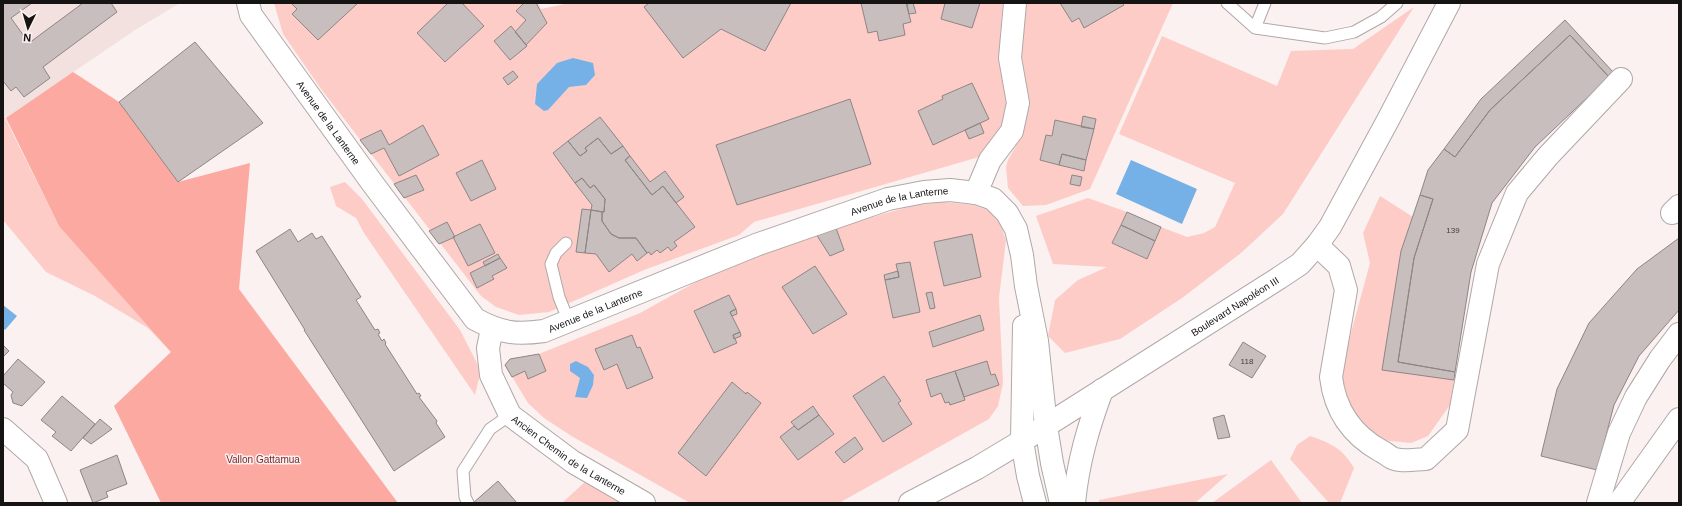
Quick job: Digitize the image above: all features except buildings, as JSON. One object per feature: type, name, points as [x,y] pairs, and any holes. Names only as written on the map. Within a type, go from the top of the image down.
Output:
[{"type":"street","name":"Avenue de la Lanterne","points":[[248,3],[251,15],[373,184],[470,313],[475,319],[492,329],[524,334],[544,331],[756,245],[888,200],[924,192],[950,190],[976,193],[994,199],[1007,213],[1016,229],[1022,255],[1026,286],[1037,342],[1046,426],[1061,503]]},
{"type":"street","points":[[976,193],[990,160],[1012,131],[1018,103],[1010,58],[1015,3]]},
{"type":"street","name":"Boulevard Napoléon III","points":[[915,502],[1022,441],[1300,264],[1317,245],[1341,207],[1449,3]]},
{"type":"street","points":[[1317,245],[1339,266],[1346,290],[1331,377],[1332,390],[1340,411],[1349,426],[1359,436],[1371,446],[1394,459],[1426,459],[1457,430],[1488,264],[1518,193],[1548,156],[1621,79]]},
{"type":"street","name":"Avenue de la Lanterne","points":[[1026,286],[1022,441],[1028,476],[1035,503]]},
{"type":"street","name":"Ancien Chemin de la Lanterne","points":[[492,329],[488,348],[491,375],[510,415],[573,462],[644,503]]},
{"type":"street","points":[[1598,503],[1619,433],[1636,397],[1660,359],[1679,334]]},
{"type":"street","points":[[1074,503],[1083,445],[1102,390]]},
{"type":"street","points":[[1619,503],[1679,419]]},
{"type":"street","points":[[3,429],[38,459],[56,503]]},
{"type":"lane","points":[[1226,3],[1254,28],[1325,38],[1354,32],[1381,17],[1397,3]]},
{"type":"lane","points":[[1254,28],[1265,3]]},
{"type":"lane","points":[[566,243],[556,253],[551,264],[559,297],[569,322]]},
{"type":"lane","points":[[468,503],[465,497],[463,471],[490,429],[510,415]]},
{"type":"shaded area","points":[[3,3],[180,3],[135,30],[6,118],[3,114]]},
{"type":"shaded area","points":[[274,3],[538,3],[541,9],[570,3],[1003,3],[1001,49],[1007,104],[1005,119],[991,144],[979,157],[754,222],[739,235],[644,270],[549,312],[519,315],[496,307],[481,296],[321,89],[283,34]]},
{"type":"shaded area","points":[[1023,3],[1173,3],[1090,189],[1046,205],[1023,206],[1008,188],[1006,167],[1008,160],[1023,134],[1026,110],[1020,30]]},
{"type":"shaded area","points":[[1414,7],[1283,214],[1241,253],[1182,298],[1120,339],[1065,353],[1048,336],[1055,300],[1078,280],[1107,267],[1053,264],[1036,216],[1088,198],[1127,212],[1112,243],[1146,259],[1161,227],[1187,237],[1204,233],[1215,227],[1235,183],[1119,134],[1162,36],[1277,86],[1291,51],[1353,49]]},
{"type":"shaded area","points":[[3,114],[59,226],[170,283],[171,352],[148,328],[95,296],[46,272],[3,220]]},
{"type":"shaded area","points":[[345,182],[362,199],[460,330],[481,371],[475,395],[364,233],[356,218],[336,206],[330,187]]},
{"type":"shaded area","points":[[1380,196],[1413,217],[1401,251],[1383,369],[1454,380],[1450,405],[1428,436],[1411,443],[1371,439],[1348,404],[1342,380],[1345,355],[1370,263],[1363,233]]},
{"type":"shaded area","points":[[943,202],[973,205],[988,210],[998,218],[1006,240],[999,298],[1003,383],[998,406],[989,419],[839,503],[690,503],[573,437],[544,418],[528,403],[505,365],[510,359],[539,354],[640,313],[698,281],[801,237],[912,206]]},
{"type":"shaded area","points":[[1310,436],[1324,441],[1341,451],[1354,468],[1340,503],[1329,503],[1290,459],[1297,445]]},
{"type":"shaded area","points":[[1271,460],[1302,503],[1212,503]]},
{"type":"shaded area","points":[[1228,474],[1195,503],[1099,503],[1099,500]]},
{"type":"shaded area","points":[[588,479],[628,503],[562,503]]},
{"type":"green space","name":"Vallon Gattamua","points":[[73,72],[119,102],[178,182],[250,163],[239,289],[398,503],[161,503],[114,406],[171,352],[59,226],[6,118]]},
{"type":"water","points":[[573,58],[593,63],[595,75],[586,85],[569,87],[548,110],[544,111],[535,104],[537,84],[557,63]]},
{"type":"water","points":[[1131,160],[1197,189],[1182,224],[1116,194]]},
{"type":"water","points":[[3,305],[17,316],[5,330],[3,328]]},
{"type":"water","points":[[576,361],[588,367],[594,375],[593,385],[587,398],[575,397],[580,378],[570,371],[570,364]]}]
